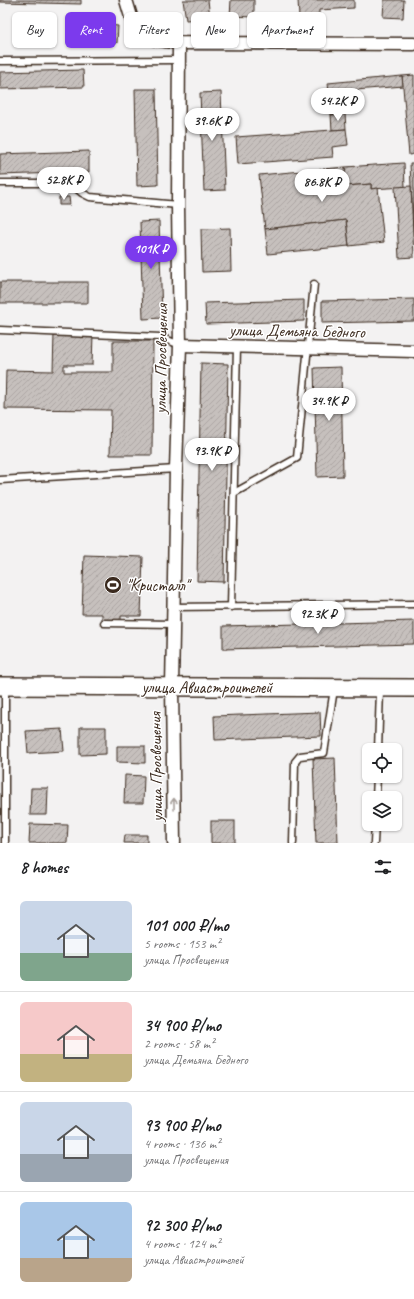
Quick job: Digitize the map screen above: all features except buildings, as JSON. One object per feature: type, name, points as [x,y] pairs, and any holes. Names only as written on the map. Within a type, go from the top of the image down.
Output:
[{"type":"street","points":[[126,0],[130,12]]},
{"type":"street","points":[[183,43],[414,44]]},
{"type":"street","name":"улица Просвещения","points":[[174,843],[172,687],[180,345],[178,205],[179,48]]},
{"type":"street","name":"улица Демьяна Бедного","points":[[180,345],[414,351]]},
{"type":"street","name":"улица Авиастроителей","points":[[2,686],[414,688]]},
{"type":"lane","points":[[0,61],[179,60]]},
{"type":"lane","points":[[0,183],[65,183],[90,197],[178,205]]},
{"type":"lane","points":[[234,493],[297,458],[314,284]]},
{"type":"lane","points":[[0,330],[160,337],[180,345]]},
{"type":"lane","points":[[231,607],[237,347]]},
{"type":"lane","points":[[0,480],[176,469]]},
{"type":"lane","points":[[174,607],[414,604]]},
{"type":"lane","points":[[104,623],[174,624]]},
{"type":"lane","points":[[2,686],[5,843]]},
{"type":"lane","points":[[293,843],[295,762],[300,756],[324,752],[334,688]]},
{"type":"lane","points":[[378,743],[380,688]]},
{"type":"lane","points":[[374,843],[375,831]]},
{"type":"place","name":"\"Кристалл\"","points":[[113,585]]}]
